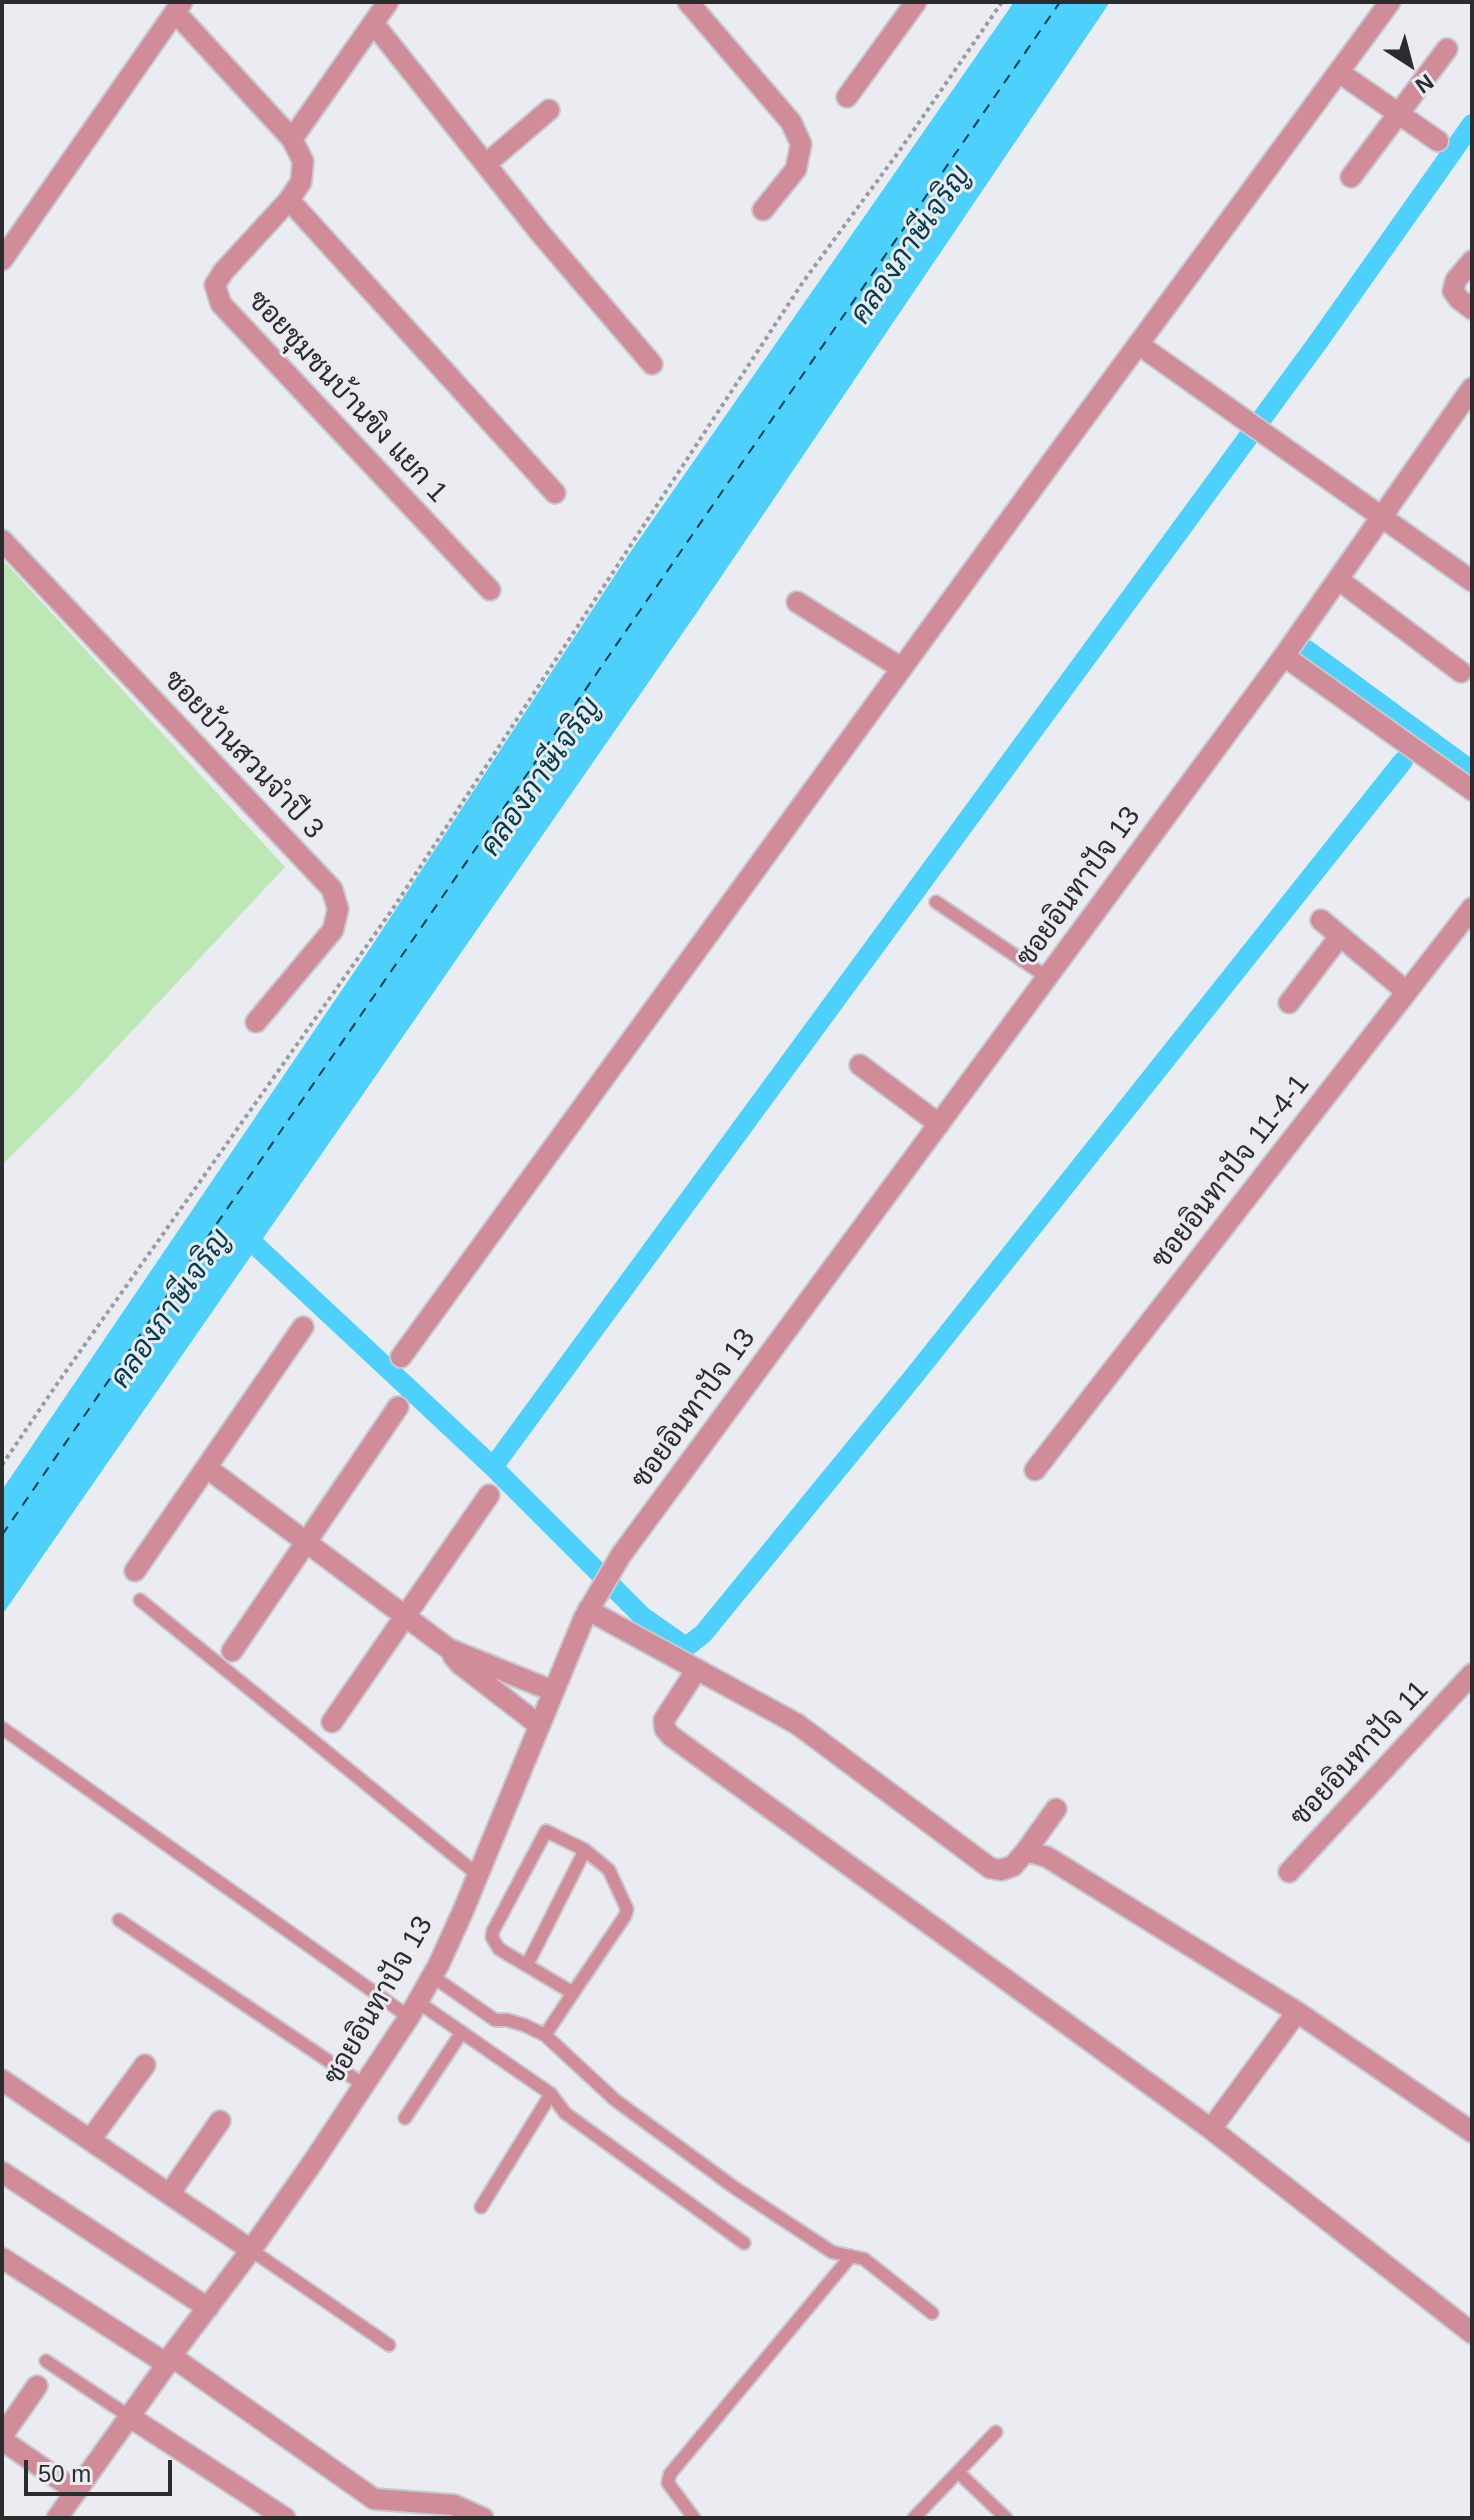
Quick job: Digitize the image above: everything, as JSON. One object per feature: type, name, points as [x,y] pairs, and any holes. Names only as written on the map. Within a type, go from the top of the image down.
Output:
[{"type":"street","points":[[292,139],[388,2]]},
{"type":"street","points":[[688,2],[791,122],[801,144],[796,169],[763,210]]},
{"type":"street","points":[[847,97],[916,2]]},
{"type":"street","points":[[401,1357],[1390,2]]},
{"type":"street","points":[[2,260],[178,7]]},
{"type":"street","name":"ซอยชุมชนบ้านขิง แยก 1","points":[[178,7],[292,139],[303,161],[301,182],[289,200],[223,272],[215,285],[221,304],[490,590]]},
{"type":"street","points":[[374,24],[541,234],[652,364]]},
{"type":"street","points":[[1351,177],[1447,49]]},
{"type":"street","points":[[1340,73],[1438,141]]},
{"type":"street","points":[[486,164],[549,110]]},
{"type":"street","points":[[289,200],[555,493]]},
{"type":"street","points":[[1472,261],[1456,280],[1453,291],[1472,309]]},
{"type":"street","points":[[1138,344],[1472,581]]},
{"type":"street","name":"ซอยอินทาปัจ 13","points":[[57,2518],[251,2250],[413,2009],[432,1976],[478,1875],[553,1691],[592,1602],[609,1574],[1284,656],[1472,388]]},
{"type":"street","name":"ซอยบ้านสวนจำปี 3","points":[[2,540],[332,889],[338,909],[333,930],[256,1022]]},
{"type":"street","points":[[1339,580],[1461,672]]},
{"type":"street","points":[[797,602],[901,668]]},
{"type":"street","points":[[1284,656],[1472,790]]},
{"type":"street","name":"ซอยอินทาปัจ 11-4-1","points":[[1035,1470],[1472,908]]},
{"type":"street","points":[[1321,920],[1407,992]]},
{"type":"street","points":[[1289,1003],[1340,936]]},
{"type":"street","points":[[860,1065],[939,1124]]},
{"type":"street","points":[[135,1571],[303,1327]]},
{"type":"street","points":[[232,1651],[398,1407]]},
{"type":"street","points":[[207,1468],[449,1649],[553,1691]]},
{"type":"street","points":[[332,1722],[489,1495]]},
{"type":"street","points":[[592,1602],[697,1669],[797,1724],[990,1868],[1001,1870],[1013,1866],[1056,1809]]},
{"type":"street","points":[[449,1649],[460,1664],[539,1725]]},
{"type":"street","points":[[697,1669],[664,1720],[665,1729],[671,1736],[1211,2129],[1472,2333]]},
{"type":"street","name":"ซอยอินทาปัจ 11","points":[[1289,1872],[1472,1674]]},
{"type":"street","points":[[1026,1851],[1047,1857],[1297,2012],[1472,2132]]},
{"type":"street","points":[[1211,2129],[1297,2012]]},
{"type":"street","points":[[90,2140],[145,2065]]},
{"type":"street","points":[[2,2080],[251,2250]]},
{"type":"street","points":[[170,2193],[220,2121]]},
{"type":"street","points":[[2,2172],[208,2308]]},
{"type":"street","points":[[2,2258],[169,2360],[374,2499],[483,2518]]},
{"type":"street","points":[[37,2386],[2,2438],[76,2491]]},
{"type":"street","points":[[130,2417],[285,2518]]},
{"type":"lane","points":[[936,902],[1047,977]]},
{"type":"lane","points":[[140,1600],[478,1875]]},
{"type":"lane","points":[[2,1728],[413,2009],[462,2032],[551,2094],[565,2113],[744,2243]]},
{"type":"lane","points":[[545,2035],[625,1916],[627,1909],[609,1870],[585,1850],[548,1831],[544,1832],[492,1937],[499,1949],[573,1993]]},
{"type":"lane","points":[[527,1965],[585,1850]]},
{"type":"lane","points":[[119,1920],[364,2085]]},
{"type":"lane","points":[[432,1976],[495,2020],[524,2025],[545,2035],[615,2100],[735,2188],[832,2252],[864,2259],[932,2313]]},
{"type":"lane","points":[[405,2118],[462,2032]]},
{"type":"lane","points":[[481,2207],[551,2094]]},
{"type":"lane","points":[[251,2250],[389,2345]]},
{"type":"lane","points":[[694,2518],[668,2483],[670,2474],[851,2256]]},
{"type":"lane","points":[[46,2361],[130,2417]]},
{"type":"lane","points":[[914,2518],[996,2432]]},
{"type":"lane","points":[[958,2472],[1006,2518]]},
{"type":"path","points":[[2,1465],[392,910],[803,282],[900,150],[1002,2]]},
{"type":"green space","points":[[2,559],[285,867],[75,1092],[2,1165]]},
{"type":"water","name":"คลองภาษีเจริญ","points":[[1014,2],[1110,2],[700,608],[2,1615],[2,1490],[371,947],[629,554]]},
{"type":"waterway","points":[[493,1467],[1318,342],[1472,124]]},
{"type":"waterway","points":[[1307,650],[1472,771]]},
{"type":"waterway","name":"คลองภาษีเจริญ","points":[[237,1228],[493,1467],[643,1617],[686,1647],[703,1634],[914,1376],[1403,761]]},
{"type":"ferry route","points":[[2,1535],[1060,2]]}]
